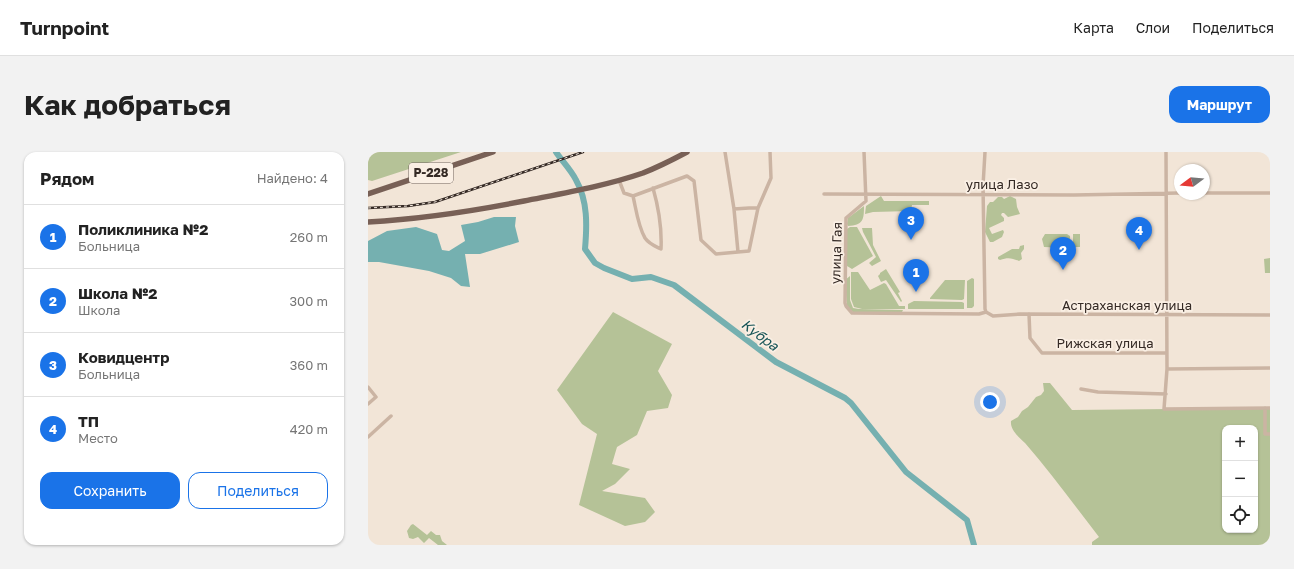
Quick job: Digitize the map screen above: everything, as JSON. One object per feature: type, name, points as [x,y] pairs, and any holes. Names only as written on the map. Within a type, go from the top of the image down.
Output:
[{"type":"main road","name":"Р-228","points":[[368,194],[493,152]]},
{"type":"main road","points":[[368,222],[404,220],[464,212],[549,196],[619,180],[665,163],[687,152]]},
{"type":"street","points":[[724,152],[734,209],[738,252]]},
{"type":"street","points":[[619,180],[624,193],[633,196],[687,176],[694,181],[701,240],[716,254],[749,251],[758,208],[772,178],[770,152]]},
{"type":"street","points":[[864,152],[866,194]]},
{"type":"street","points":[[985,152],[984,309],[986,312]]},
{"type":"street","points":[[1166,152],[1168,314],[1166,394],[1164,409],[1270,408]]},
{"type":"street","points":[[633,196],[641,229],[646,239],[651,244],[661,249],[662,234],[660,215],[654,188]]},
{"type":"street","name":"улица Лазо","points":[[824,194],[1174,193]]},
{"type":"street","points":[[1210,193],[1270,193]]},
{"type":"street","name":"улица Гая","points":[[852,313],[845,303],[846,218],[866,201],[866,194]]},
{"type":"street","points":[[734,209],[758,208]]},
{"type":"street","name":"Астраханская улица","points":[[852,313],[979,314],[986,312],[993,316],[1030,314],[1270,315]]},
{"type":"street","name":"Рижская улица","points":[[1030,314],[1030,338],[1038,350],[1044,353],[1167,353]]},
{"type":"street","points":[[1167,369],[1270,368]]},
{"type":"street","points":[[368,387],[376,397],[368,404]]},
{"type":"street","points":[[1081,389],[1098,392],[1166,394]]},
{"type":"street","points":[[1265,408],[1265,434],[1270,434]]},
{"type":"street","points":[[368,437],[391,416]]},
{"type":"green space","points":[[368,152],[461,152],[372,181],[368,180]]},
{"type":"green space","points":[[881,196],[884,201],[929,201],[929,205],[912,205],[911,211],[873,212],[865,214],[866,206]]},
{"type":"green space","points":[[1010,196],[1016,199],[1020,214],[1008,217],[1002,213],[1001,215],[1004,218],[1004,221],[989,228],[992,234],[1003,230],[1004,232],[1002,237],[990,242],[985,232],[987,206],[998,197],[1002,197],[1004,199]]},
{"type":"green space","points":[[864,206],[862,221],[860,223],[848,226],[848,218]]},
{"type":"green space","points":[[850,227],[857,227],[873,256],[852,269],[847,266],[847,229]]},
{"type":"green space","points":[[862,228],[872,228],[873,245],[881,261],[872,266],[869,263],[876,257]]},
{"type":"green space","points":[[1045,234],[1067,234],[1070,236],[1070,246],[1066,248],[1044,247],[1042,239]]},
{"type":"green space","points":[[1073,234],[1080,234],[1080,247],[1073,247]]},
{"type":"green space","points":[[1024,245],[1024,249],[1021,253],[1022,259],[1019,261],[1010,258],[998,259],[998,257],[1012,249],[1019,249],[1020,246]]},
{"type":"green space","points":[[1270,258],[1270,273],[1265,273],[1264,259]]},
{"type":"green space","points":[[886,269],[900,292],[898,293],[902,301],[901,302],[886,280],[881,282],[878,276]]},
{"type":"green space","points":[[851,272],[858,272],[870,290],[884,283],[886,284],[899,306],[905,306],[905,309],[862,309],[854,307],[851,299]]},
{"type":"green space","points":[[850,276],[850,300],[853,308],[903,310],[902,312],[853,312],[847,307],[845,280]]},
{"type":"green space","points":[[972,278],[974,279],[974,306],[972,308],[967,308],[967,281]]},
{"type":"green space","points":[[945,280],[965,280],[964,299],[930,299]]},
{"type":"green space","points":[[914,301],[962,302],[964,303],[964,309],[908,309],[908,304]]},
{"type":"green space","points":[[613,312],[672,344],[658,371],[672,395],[668,408],[647,411],[637,435],[617,447],[612,464],[630,469],[615,484],[602,491],[645,498],[655,512],[645,522],[625,526],[579,505],[597,434],[582,424],[557,390]]},
{"type":"green space","points":[[1043,383],[1050,383],[1072,410],[1270,408],[1270,545],[1092,545],[1092,542],[1099,537],[1054,478],[1015,433],[1012,427],[1011,421],[1018,417],[1036,397],[1041,395],[1044,391]]},
{"type":"green space","points":[[413,524],[427,535],[431,531],[436,535],[440,535],[442,541],[447,545],[438,545],[429,538],[424,543],[418,537],[413,539],[409,538],[407,531]]},
{"type":"water","points":[[494,217],[516,217],[515,226],[519,242],[480,254],[465,254],[470,287],[461,286],[451,278],[429,271],[379,262],[368,262],[368,241],[387,231],[416,227],[437,234],[442,250],[449,251],[465,241],[461,225]]},
{"type":"waterway","name":"Кубра","points":[[556,152],[572,173],[583,196],[586,214],[585,249],[595,263],[632,279],[651,277],[674,285],[776,362],[845,398],[851,403],[906,472],[967,520],[974,545]]},
{"type":"railway","points":[[368,208],[408,206],[435,202],[583,152]]},
{"type":"place","name":"Ковидцентр","points":[[911,240]]},
{"type":"place","name":"ТП","points":[[1139,250]]},
{"type":"place","name":"Школа №2","points":[[1063,270]]},
{"type":"place","name":"Поликлиника №2","points":[[916,292]]}]
